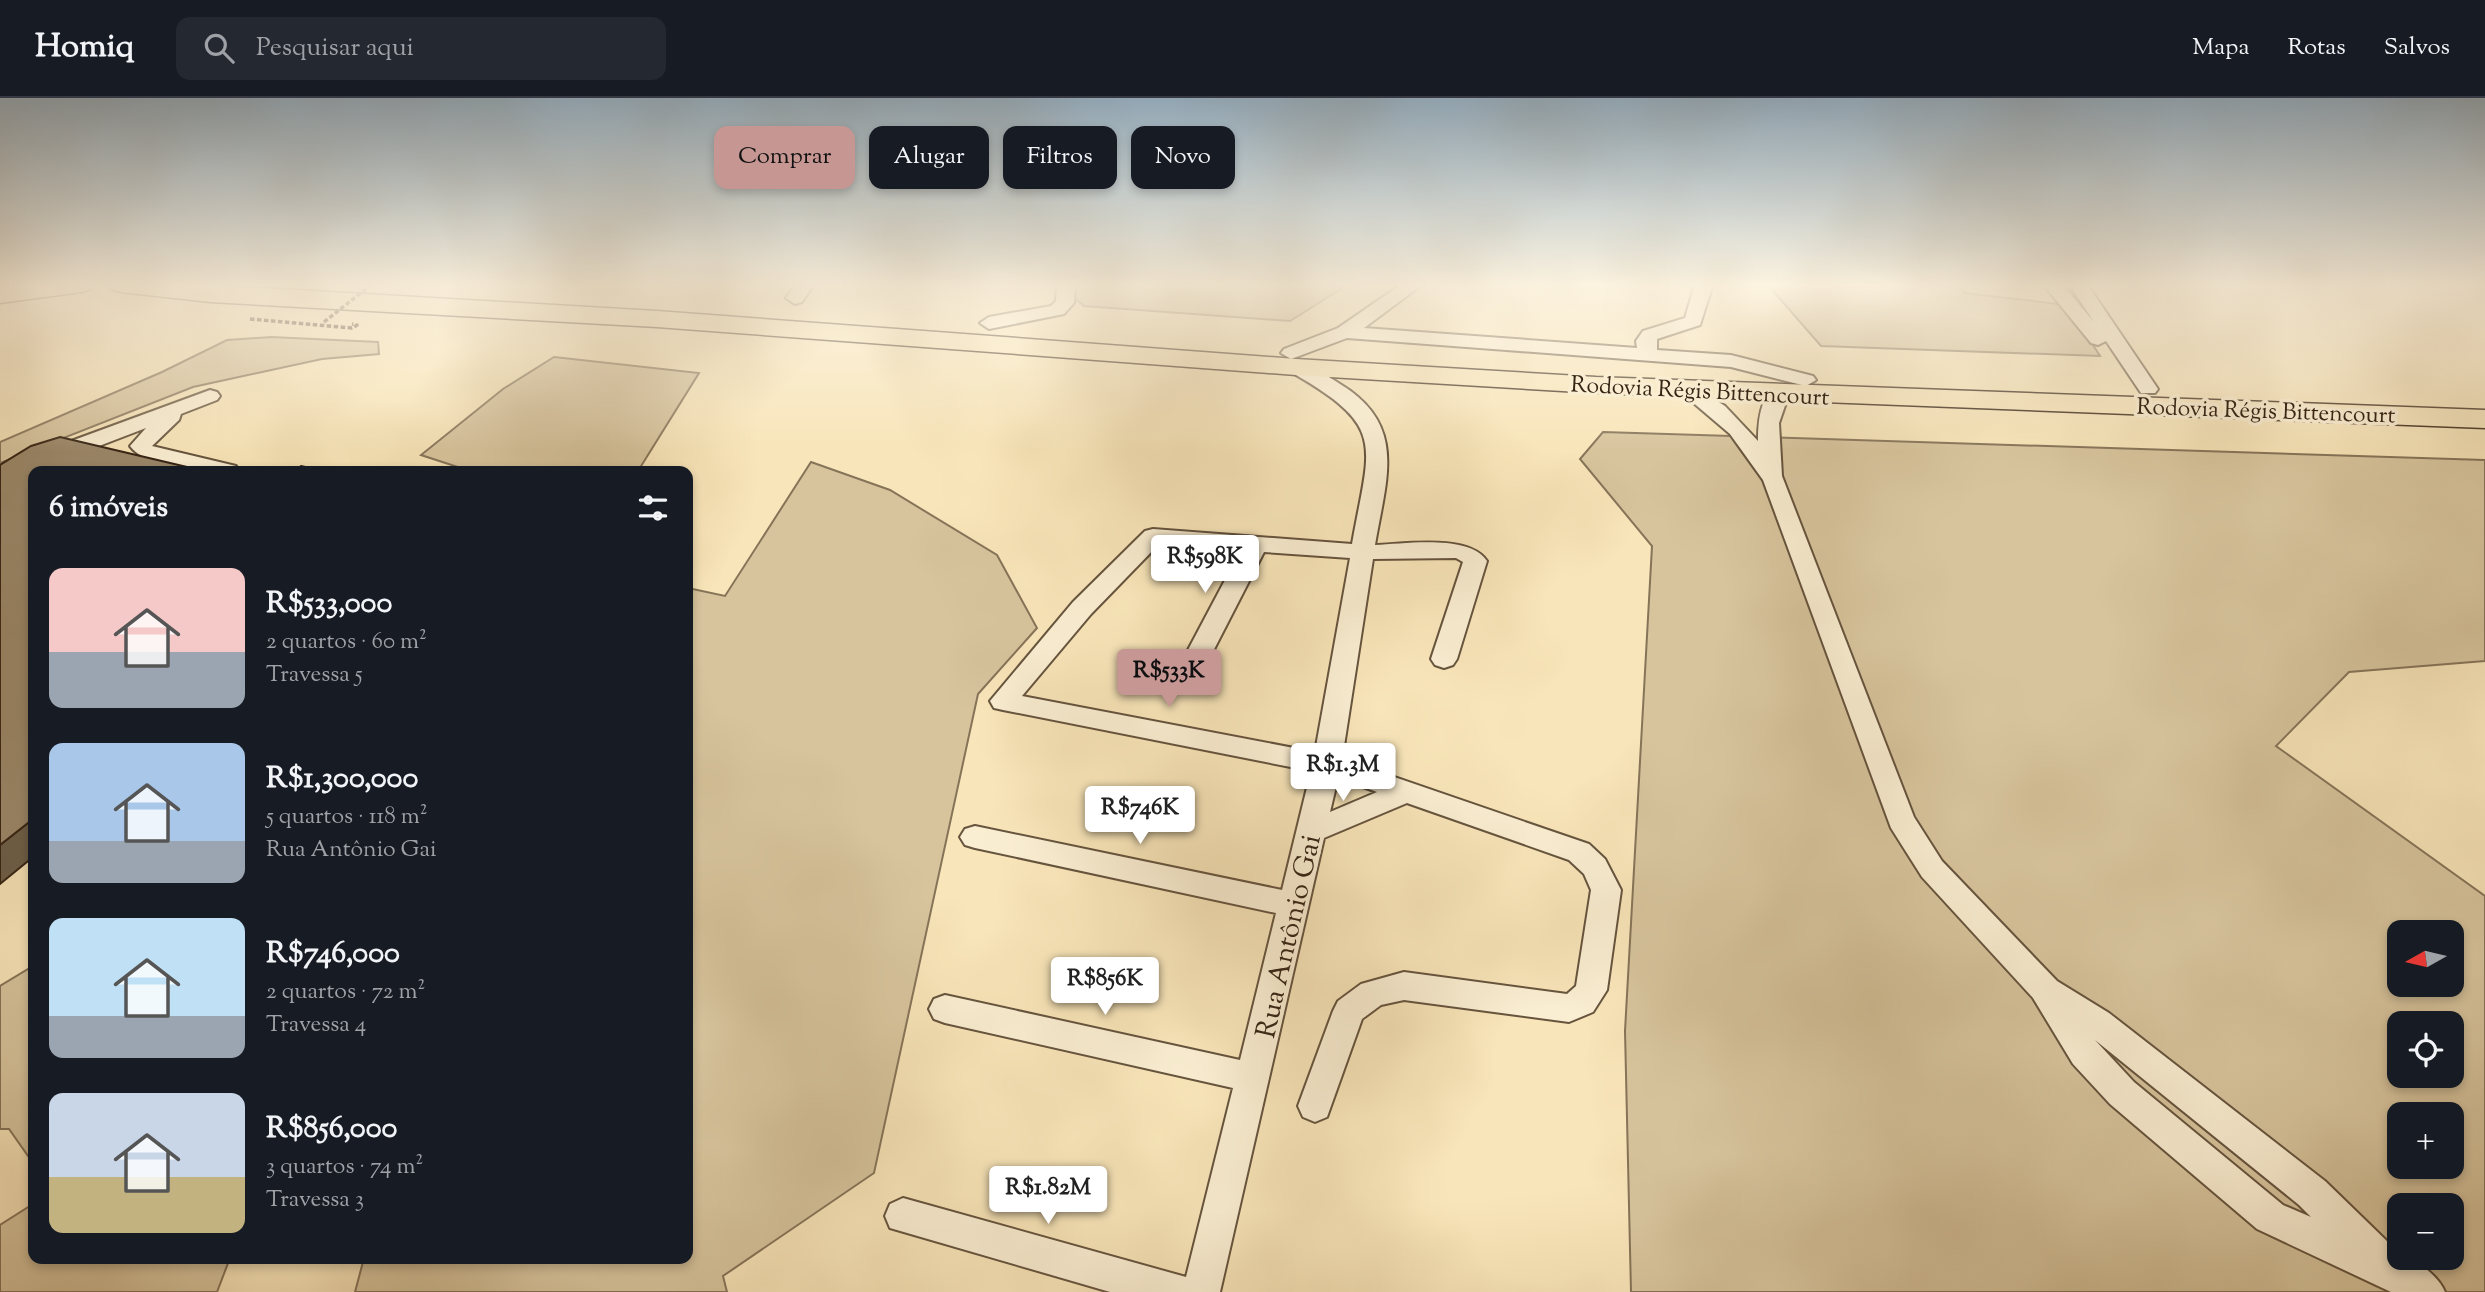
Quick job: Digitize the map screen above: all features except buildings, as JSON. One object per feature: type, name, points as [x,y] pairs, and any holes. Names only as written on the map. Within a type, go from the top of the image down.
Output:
[{"type":"highway","name":"Rodovia Régis Bittencourt","points":[[981,340],[1293,360],[1806,380],[2485,400]]},
{"type":"highway","name":"Rodovia Régis Bittencourt","points":[[1038,340],[1690,390],[2485,419]]},
{"type":"street","points":[[1293,360],[1331,340]]},
{"type":"street","points":[[1451,340],[1731,360],[1806,380]]},
{"type":"street","points":[[1647,340],[1648,354]]},
{"type":"street","points":[[2102,340],[2124,354]]},
{"type":"street","points":[[2115,340],[2148,389]]},
{"type":"street","name":"Rua Antônio Gai","points":[[1201,1292],[1327,764],[1365,552],[1378,459],[1375,428],[1367,416],[1293,360]]},
{"type":"street","points":[[1690,390],[1726,415],[1741,431],[1774,480]]},
{"type":"street","points":[[1779,394],[1770,410],[1767,425],[1774,480],[1901,820],[1932,869],[2044,988],[2085,1054],[2122,1093],[2270,1217],[2392,1271],[2426,1292]]},
{"type":"street","points":[[44,459],[200,399],[144,440],[141,446],[145,451],[207,466]]},
{"type":"street","points":[[1315,1105],[1349,1011],[1372,994],[1404,986],[1569,1008],[1582,1002],[1591,990],[1606,890],[1595,867],[1578,852],[1403,793],[1327,764],[1003,701],[1082,608],[1153,536],[1365,552],[1458,551],[1470,555],[1475,561],[1444,659]]},
{"type":"street","points":[[1193,665],[1256,544]]},
{"type":"street","points":[[1312,831],[1403,793]]},
{"type":"street","points":[[975,837],[1294,905]]},
{"type":"street","points":[[945,1009],[1253,1078]]},
{"type":"street","points":[[903,1216],[1177,1292]]},
{"type":"shaded area","points":[[227,340],[378,342],[379,354],[322,359],[193,387],[0,463],[0,442],[162,372]]},
{"type":"shaded area","points":[[1816,340],[2089,340],[2100,356],[1821,346]]},
{"type":"shaded area","points":[[554,357],[699,373],[641,466],[455,466],[421,455],[503,389]]},
{"type":"shaded area","points":[[1603,432],[2485,460],[2485,661],[2349,672],[2276,746],[2485,896],[2485,1292],[1631,1292],[1625,1031],[1652,546],[1580,459]]},
{"type":"shaded area","points":[[811,462],[890,490],[997,555],[1037,628],[978,694],[874,1173],[723,1276],[727,1292],[355,1292],[362,1264],[693,1264],[693,589],[725,596]]},
{"type":"shaded area","points":[[28,969],[28,1156],[9,1129],[0,1129],[0,986]]},
{"type":"shaded area","points":[[28,1207],[28,1264],[228,1264],[217,1292],[0,1292],[0,1225]]}]
